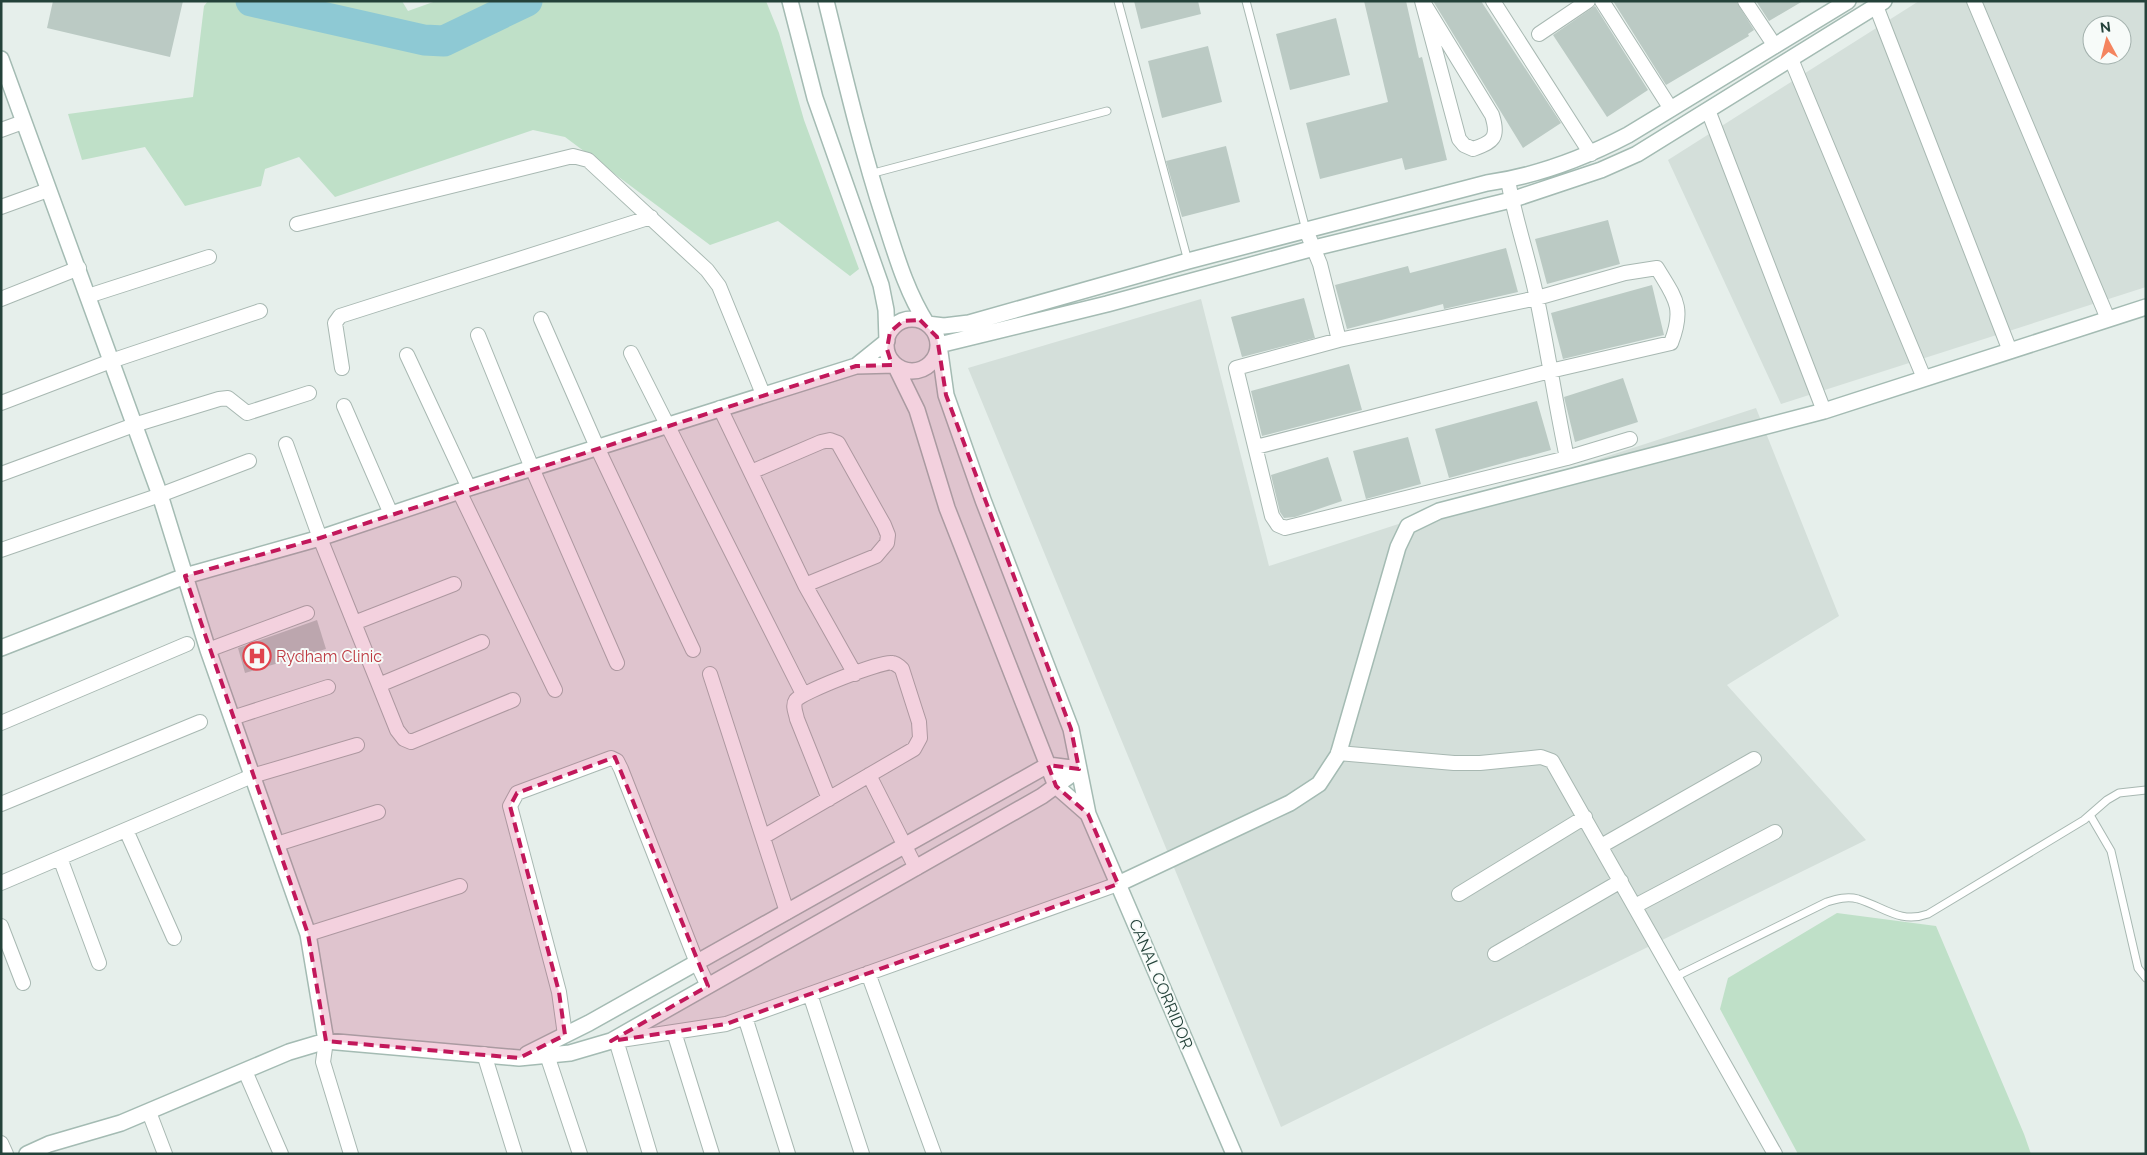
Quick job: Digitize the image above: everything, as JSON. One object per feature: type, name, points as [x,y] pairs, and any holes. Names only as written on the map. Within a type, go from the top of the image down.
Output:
[{"type":"street","points":[[790,1],[815,98],[881,285],[886,310],[886,349],[917,410],[947,508],[1056,786],[1088,814]]},
{"type":"street","points":[[826,1],[870,174],[903,278],[927,324]]},
{"type":"street","points":[[1493,1],[1591,154]]},
{"type":"street","points":[[1538,34],[1588,1]]},
{"type":"street","points":[[1602,1],[1671,109]]},
{"type":"street","points":[[1745,1],[1775,46]]},
{"type":"street","points":[[927,324],[944,326],[969,323],[1188,261],[1487,183],[1508,180],[1591,154],[1671,109],[1848,1]]},
{"type":"street","points":[[1974,1],[2108,319]]},
{"type":"street","points":[[1423,2],[1492,115],[1496,128],[1495,136],[1486,145],[1473,149],[1459,139],[1423,2]]},
{"type":"street","points":[[939,345],[1107,304],[1314,248],[1512,200],[1614,164],[1638,154],[1880,4],[2010,351]]},
{"type":"street","points":[[1,58],[160,495],[208,650],[308,934],[326,1041],[323,1062],[351,1154]]},
{"type":"street","points":[[1791,59],[1924,378]]},
{"type":"street","points":[[1708,110],[1824,411]]},
{"type":"street","points":[[1,130],[23,122]]},
{"type":"street","points":[[1607,146],[1614,164]]},
{"type":"street","points":[[298,224],[574,156],[588,160],[652,217],[707,270],[719,286],[763,394]]},
{"type":"street","points":[[1508,180],[1537,298],[1567,458]]},
{"type":"street","points":[[1,207],[48,190]]},
{"type":"street","points":[[342,368],[335,323],[340,316],[652,217]]},
{"type":"street","points":[[1306,230],[1320,264],[1339,340]]},
{"type":"street","points":[[88,296],[209,257]]},
{"type":"street","points":[[1,299],[79,268]]},
{"type":"street","points":[[1256,448],[1550,371],[1671,343],[1677,327],[1677,301],[1657,268],[1626,273],[1537,298],[1339,340],[1236,368],[1272,516],[1278,525],[1285,528],[1567,458],[1630,439]]},
{"type":"street","points":[[27,1154],[49,1144],[122,1123],[288,1052],[326,1041],[519,1058],[570,1053],[614,1041],[726,1024],[1118,884],[1290,803],[1319,784],[1338,753],[1398,547],[1408,526],[1438,511],[1824,411],[2146,307]]},
{"type":"street","points":[[1,403],[111,361],[260,311]]},
{"type":"street","points":[[541,319],[597,447],[693,650]]},
{"type":"street","points":[[856,366],[886,341],[895,325],[903,321],[920,320],[933,329],[939,345],[946,395],[983,500],[1071,729],[1088,814]]},
{"type":"street","points":[[478,335],[532,468],[617,664]]},
{"type":"street","points":[[1,648],[184,576],[320,538],[464,489],[763,394],[856,366],[895,365],[903,370],[920,370],[934,360],[939,345]]},
{"type":"street","points":[[631,353],[804,694]]},
{"type":"street","points":[[407,355],[464,489],[555,690]]},
{"type":"street","points":[[1,474],[134,425],[219,398],[228,398],[247,413],[309,393]]},
{"type":"street","points":[[344,406],[391,514]]},
{"type":"street","points":[[720,408],[805,585],[855,674]]},
{"type":"street","points":[[751,472],[820,442],[830,440],[838,442],[884,525],[888,535],[887,543],[876,556],[805,585]]},
{"type":"street","points":[[286,444],[320,538],[397,730],[404,739],[412,742],[514,700]]},
{"type":"street","points":[[1,550],[160,495],[249,460]]},
{"type":"street","points":[[354,623],[454,584]]},
{"type":"street","points":[[208,650],[307,613]]},
{"type":"street","points":[[379,685],[482,642]]},
{"type":"street","points":[[1,723],[187,644]]},
{"type":"street","points":[[763,837],[829,799],[914,749],[920,738],[919,722],[902,669],[892,662],[882,664],[804,694],[796,700],[794,706],[829,799]]},
{"type":"street","points":[[710,674],[787,912]]},
{"type":"street","points":[[232,718],[328,687]]},
{"type":"street","points":[[1,804],[200,722]]},
{"type":"street","points":[[2,880],[60,858],[252,776],[357,745]]},
{"type":"street","points":[[1338,753],[1480,764],[1541,757],[1552,761],[1775,1154]]},
{"type":"street","points":[[565,1035],[559,992],[510,806],[517,793],[611,758],[617,761],[697,963],[708,986]]},
{"type":"street","points":[[1601,846],[1754,759]]},
{"type":"street","points":[[519,1058],[697,963],[1048,765],[1079,769]]},
{"type":"street","points":[[614,1041],[1042,796],[1079,769]]},
{"type":"street","points":[[869,775],[903,846],[916,868]]},
{"type":"street","points":[[277,844],[378,812]]},
{"type":"street","name":"CANAL CORRIDOR","points":[[1088,814],[1234,1154]]},
{"type":"street","points":[[1459,894],[1585,817]]},
{"type":"street","points":[[126,830],[174,938]]},
{"type":"street","points":[[1635,906],[1775,832]]},
{"type":"street","points":[[60,858],[98,962]]},
{"type":"street","points":[[1495,954],[1621,881]]},
{"type":"street","points":[[308,934],[460,886]]},
{"type":"street","points":[[1,926],[23,984]]},
{"type":"street","points":[[868,973],[934,1154]]},
{"type":"street","points":[[810,994],[862,1154]]},
{"type":"street","points":[[744,1017],[788,1154]]},
{"type":"street","points":[[674,1032],[712,1154]]},
{"type":"street","points":[[614,1041],[650,1154]]},
{"type":"street","points":[[484,1054],[515,1154]]},
{"type":"street","points":[[547,1055],[580,1154]]},
{"type":"street","points":[[245,1071],[281,1154]]},
{"type":"street","points":[[149,1112],[165,1154]]},
{"type":"street","points":[[1,1143],[6,1154]]},
{"type":"lane","points":[[1118,1],[1188,261]]},
{"type":"lane","points":[[1246,1],[1306,230]]},
{"type":"lane","points":[[870,174],[1107,111]]},
{"type":"lane","points":[[1675,977],[1826,902],[1842,898],[1856,899],[1904,918],[1916,918],[1928,914],[2090,815],[2107,800],[2119,793],[2146,790]]},
{"type":"lane","points":[[2090,815],[2111,851],[2138,968],[2146,978]]},
{"type":"highlighted area","points":[[920,320],[937,337],[946,395],[1071,729],[1079,769],[1048,765],[1056,786],[1088,814],[1118,884],[726,1024],[611,1041],[708,986],[615,757],[517,793],[510,806],[559,992],[565,1035],[519,1058],[326,1041],[308,934],[185,576],[320,538],[856,366],[892,365],[887,349],[890,332],[903,321]]},
{"type":"shaded area","points":[[1919,1],[2146,1],[2146,287],[1781,404],[1668,160]]},
{"type":"shaded area","points":[[1201,299],[1269,566],[1756,408],[1839,616],[1727,685],[1866,840],[1281,1127],[968,368]]},
{"type":"green space","points":[[208,1],[402,1],[408,11],[436,1],[766,1],[779,33],[804,120],[859,269],[850,276],[778,221],[710,245],[565,137],[533,130],[335,197],[299,157],[265,169],[261,186],[185,206],[145,147],[82,160],[68,114],[193,97],[204,6]]},
{"type":"green space","points":[[1837,913],[1936,926],[2031,1154],[1798,1154],[1720,1009],[1728,978]]},
{"type":"building","points":[[53,1],[183,1],[170,57],[47,28]]},
{"type":"building","points":[[1134,1],[1198,1],[1201,14],[1141,29]]},
{"type":"building","points":[[1364,1],[1406,1],[1419,58],[1422,57],[1447,160],[1405,170],[1402,158],[1320,179],[1306,123],[1388,102]]},
{"type":"building","points":[[1433,1],[1481,1],[1561,123],[1523,148]]},
{"type":"building","points":[[1613,1],[1736,1],[1754,30],[1748,34],[1749,36],[1666,85]]},
{"type":"building","points":[[1756,1],[1803,1],[1769,21]]},
{"type":"building","points":[[1595,6],[1648,90],[1607,117],[1553,35]]},
{"type":"building","points":[[1336,18],[1350,75],[1290,90],[1276,34]]},
{"type":"building","points":[[1208,46],[1222,102],[1162,118],[1148,61]]},
{"type":"building","points":[[1226,146],[1240,202],[1182,217],[1166,161]]},
{"type":"building","points":[[1608,220],[1620,264],[1547,284],[1535,239]]},
{"type":"building","points":[[1506,248],[1518,292],[1444,309],[1443,304],[1347,329],[1335,285],[1408,266],[1410,273]]},
{"type":"building","points":[[1652,285],[1664,335],[1563,359],[1551,313]]},
{"type":"building","points":[[1304,298],[1315,338],[1242,357],[1231,317]]},
{"type":"building","points":[[1349,364],[1362,410],[1262,436],[1251,391]]},
{"type":"building","points":[[1623,378],[1638,422],[1575,442],[1564,397]]},
{"type":"building","points":[[1537,401],[1551,450],[1449,478],[1435,429]]},
{"type":"building","points":[[1408,437],[1421,484],[1366,499],[1353,451]]},
{"type":"building","points":[[1328,457],[1342,501],[1295,517],[1284,518],[1280,512],[1271,475]]},
{"type":"building","points":[[317,620],[326,649],[245,673],[238,648]]},
{"type":"waterway","points":[[251,1],[424,40],[444,41],[527,1]]},
{"type":"place","name":"Rydham Clinic","points":[[257,656]]}]
